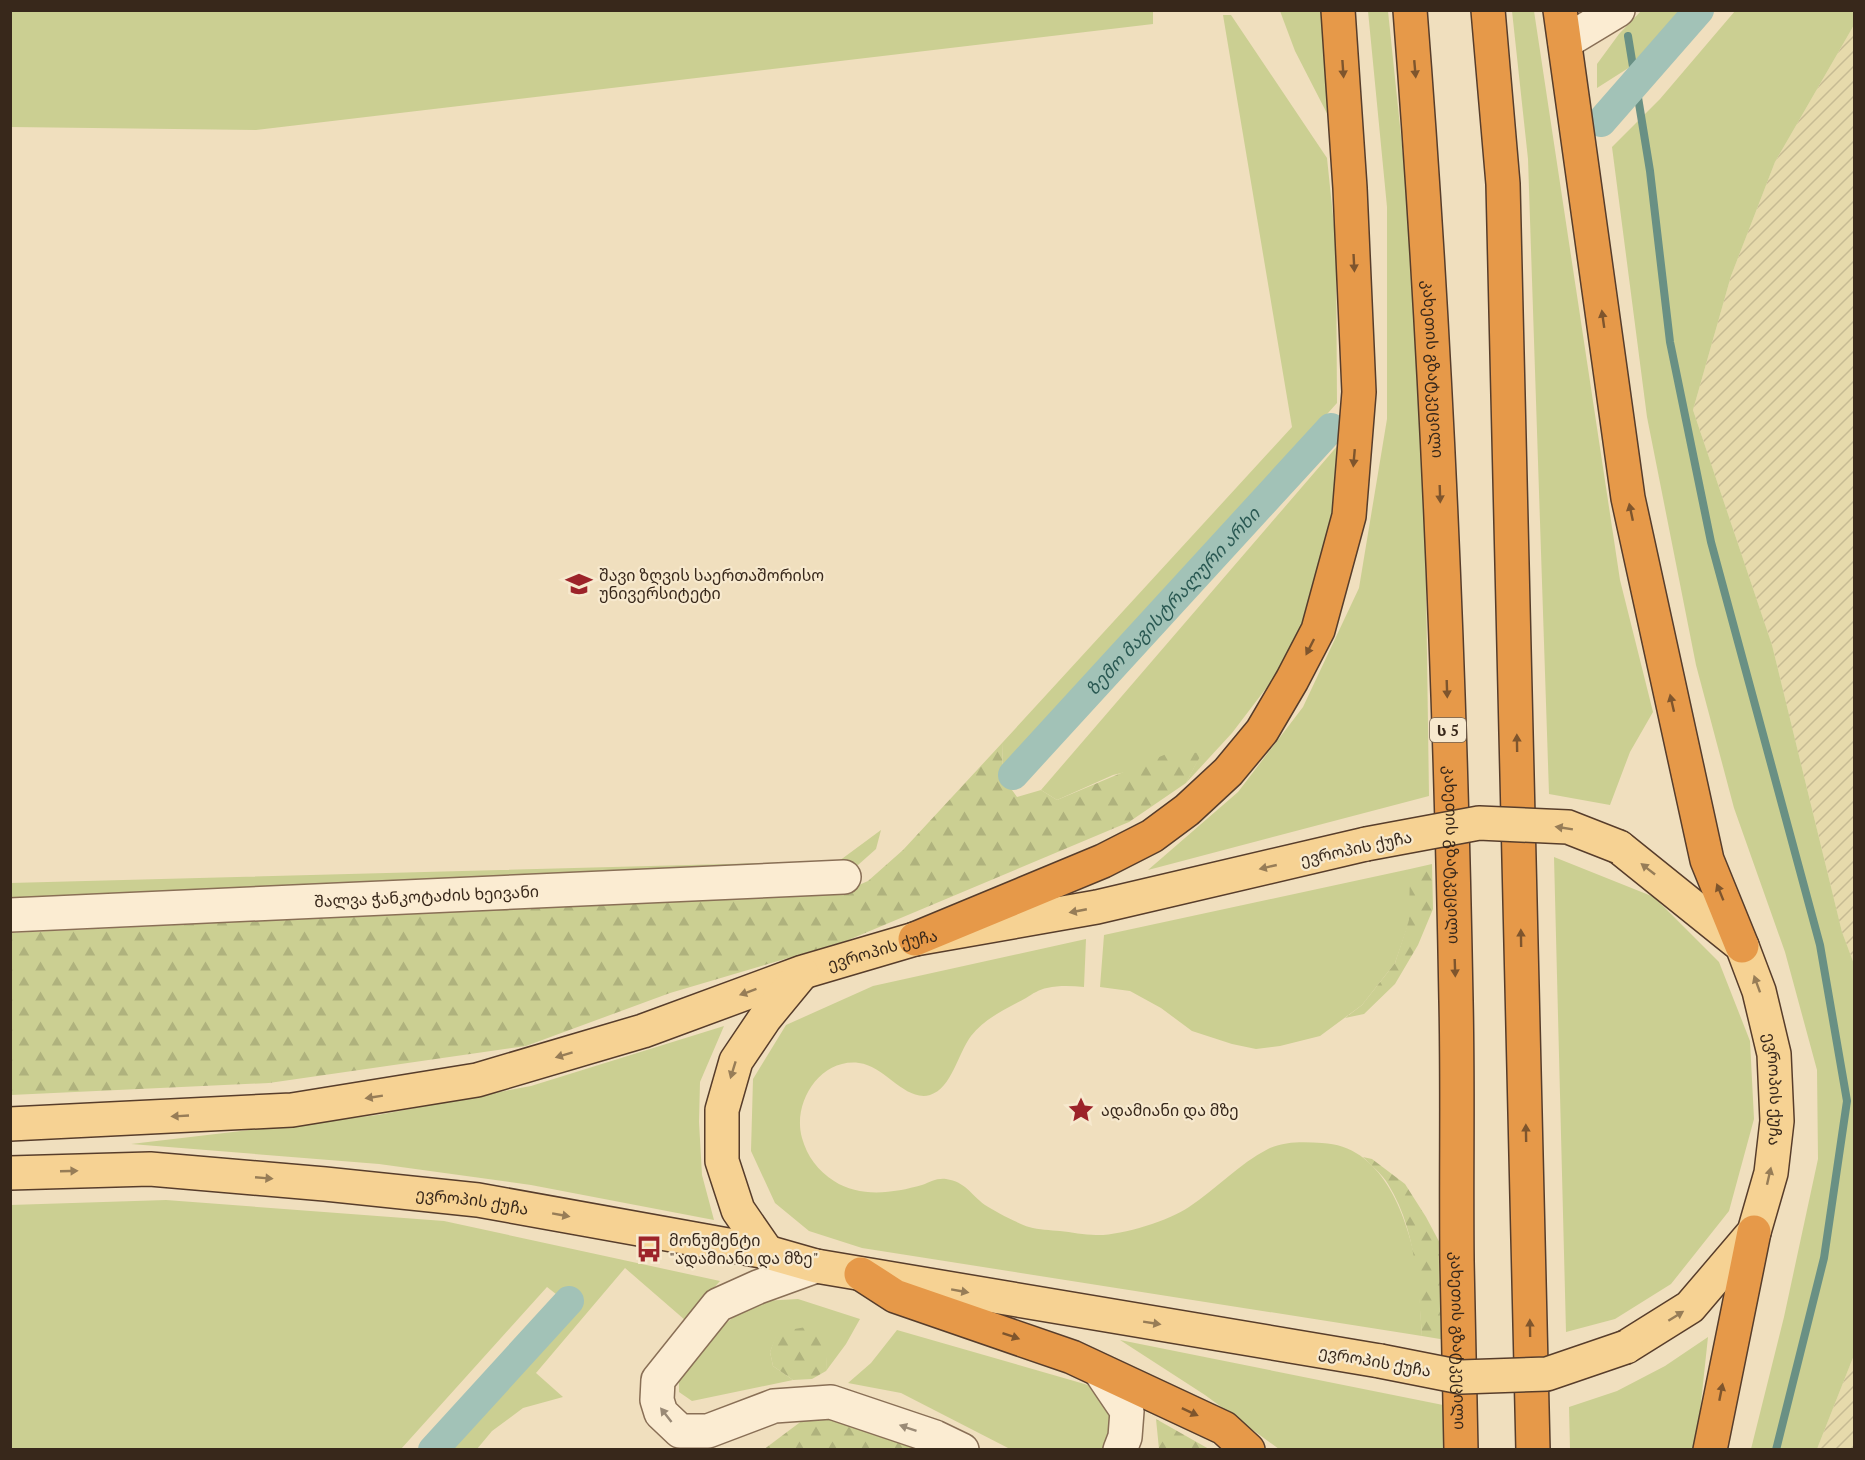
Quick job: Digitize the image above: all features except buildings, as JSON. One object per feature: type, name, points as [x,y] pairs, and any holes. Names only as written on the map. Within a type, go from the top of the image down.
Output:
[{"type":"highway","points":[[915,939],[1103,861],[1152,836],[1187,810],[1228,772],[1262,730],[1318,630],[1349,516],[1359,392],[1350,177],[1338,10]]},
{"type":"highway","name":"კახეთის გზატკეცილი","points":[[1410,10],[1437,407],[1444,586],[1456,1002],[1457,1265],[1461,1449]]},
{"type":"highway","points":[[1488,10],[1503,184],[1533,1449]]},
{"type":"highway","points":[[1560,10],[1628,498],[1707,860],[1742,946]]},
{"type":"highway","points":[[1710,1449],[1754,1232]]},
{"type":"highway","points":[[861,1274],[895,1296],[1072,1357],[1224,1428],[1248,1449]]},
{"type":"main road","name":"ევროპის ქუჩა","points":[[10,1124],[292,1110],[477,1080],[643,1031],[803,972],[915,939],[1097,907],[1366,844],[1479,823],[1568,827],[1619,846],[1742,946],[1760,991],[1774,1054],[1777,1121],[1771,1173],[1754,1232],[1690,1307],[1626,1347],[1547,1374],[1461,1377],[1380,1361],[816,1266],[768,1252],[478,1200],[150,1169],[10,1173]]},
{"type":"main road","points":[[768,1252],[738,1210],[722,1161],[722,1110],[736,1060],[765,1018],[803,972]]},
{"type":"street","points":[[1565,42],[1618,10]]},
{"type":"street","name":"შალვა ჭანკოტაძის ხეივანი","points":[[10,915],[844,877]]},
{"type":"street","points":[[816,1266],[758,1287],[718,1305],[658,1380],[657,1400],[662,1413],[680,1431],[709,1440],[774,1406],[831,1402],[934,1437],[962,1449]]},
{"type":"street","points":[[1100,1371],[1127,1411],[1125,1437],[1120,1449]]},
{"type":"shaded area","points":[[1854,25],[1854,964],[1842,932],[1772,645],[1693,410],[1731,276],[1775,162]]},
{"type":"shaded area","points":[[1854,1355],[1854,1449],[1817,1449]]},
{"type":"green space","points":[[11,10],[1153,10],[1153,24],[256,130],[11,127]]},
{"type":"green space","points":[[1280,11],[1322,11],[1335,129],[1295,51]]},
{"type":"green space","points":[[1368,11],[1388,11],[1409,213],[1425,513],[1429,796],[1148,870],[1238,792],[1303,707],[1359,588],[1387,419],[1387,207]]},
{"type":"green space","points":[[1512,11],[1534,11],[1620,580],[1653,712],[1630,752],[1610,805],[1549,794],[1528,159]]},
{"type":"green space","points":[[1641,11],[1680,11],[1630,67],[1597,88],[1597,64],[1619,34]]},
{"type":"green space","points":[[1735,11],[1854,11],[1854,25],[1775,162],[1731,276],[1693,410],[1772,645],[1842,932],[1854,964],[1854,1355],[1817,1449],[1751,1449],[1784,1317],[1818,1159],[1817,1070],[1785,952],[1734,808],[1696,665],[1647,417],[1612,147],[1660,99]]},
{"type":"green space","points":[[1223,15],[1231,15],[1327,158],[1336,245],[1337,403],[1002,776],[1003,742],[1292,427]]},
{"type":"green space","points":[[1339,444],[1333,520],[1311,603],[1286,662],[1232,733],[1186,783],[1201,754],[1113,775],[1057,800],[1041,790]]},
{"type":"green space","points":[[1003,742],[1002,776],[1017,797],[1041,790],[1057,800],[1171,752],[1202,753],[1186,783],[1129,822],[846,941],[670,993],[526,1046],[269,1083],[11,1095],[11,933],[843,892],[868,881],[903,850]]},
{"type":"green space","points":[[881,830],[876,849],[858,865],[836,869],[11,898],[10,883],[839,861]]},
{"type":"green space","points":[[1554,857],[1654,897],[1719,962],[1750,1041],[1754,1119],[1729,1211],[1671,1284],[1615,1319],[1566,1332]]},
{"type":"green space","points":[[1432,864],[1433,909],[1418,945],[1395,984],[1364,1014],[1345,1018],[1362,1005],[1395,963],[1409,920],[1410,869]]},
{"type":"green space","points":[[1410,869],[1410,919],[1395,963],[1362,1005],[1320,1036],[1280,1046],[1256,1049],[1232,1044],[1192,1031],[1161,1008],[1130,991],[1100,987],[1104,935]]},
{"type":"green space","points":[[1086,939],[1084,987],[1061,986],[1042,989],[989,1019],[966,1043],[949,1078],[938,1091],[921,1096],[912,1093],[878,1070],[859,1063],[845,1063],[821,1075],[805,1098],[800,1125],[804,1145],[818,1168],[844,1186],[866,1192],[889,1192],[946,1179],[963,1186],[989,1208],[1029,1227],[1087,1235],[1106,1235],[1144,1227],[1180,1212],[1247,1162],[1274,1146],[1301,1142],[1343,1147],[1360,1156],[1375,1169],[1387,1185],[1405,1223],[1416,1263],[1422,1336],[862,1248],[809,1231],[775,1203],[751,1151],[753,1079],[786,1025],[873,986]]},
{"type":"green space","points":[[724,1026],[700,1082],[699,1122],[702,1175],[714,1220],[531,1185],[379,1164],[131,1144],[378,1115],[531,1086]]},
{"type":"green space","points":[[1363,1157],[1372,1159],[1405,1184],[1443,1249],[1446,1340],[1422,1336],[1414,1258],[1405,1220],[1388,1184]]},
{"type":"green space","points":[[166,1200],[444,1221],[720,1281],[685,1320],[625,1268],[536,1373],[563,1397],[523,1408],[492,1431],[477,1449],[445,1449],[574,1308],[547,1287],[401,1449],[11,1449],[10,1205]]},
{"type":"green space","points":[[798,1299],[860,1319],[846,1344],[826,1371],[827,1342],[778,1332],[770,1352],[773,1366],[793,1380],[692,1401],[679,1392],[679,1378],[703,1341],[739,1313],[763,1301]]},
{"type":"green space","points":[[812,1326],[824,1334],[828,1342],[826,1371],[812,1379],[793,1380],[773,1366],[770,1352],[777,1332]]},
{"type":"green space","points":[[897,1330],[1088,1385],[1114,1421],[1107,1444],[1102,1449],[1010,1449],[901,1393],[848,1383],[871,1363]]},
{"type":"green space","points":[[1708,1337],[1696,1449],[1570,1449],[1569,1407],[1617,1391],[1665,1366]]},
{"type":"green space","points":[[1120,1340],[1448,1406],[1449,1449],[1279,1449],[1205,1395]]},
{"type":"green space","points":[[807,1417],[836,1417],[928,1450],[763,1450]]},
{"type":"green space","points":[[1156,1419],[1209,1449],[1159,1449]]},
{"type":"waterway","name":"ზემო მაგისტრალური არხი","points":[[1601,122],[1699,10]]},
{"type":"waterway","points":[[1628,36],[1650,171],[1670,342],[1711,542],[1820,945],[1847,1101],[1824,1258],[1776,1450]]},
{"type":"waterway","name":"ზემო მაგისტრალური არხი","points":[[1013,775],[1331,428]]},
{"type":"waterway","name":"ზემო მაგისტრალური არხი","points":[[433,1450],[569,1301]]},
{"type":"place","name":"შავი ზღვის საერთაშორისო უნივერსიტეტი","points":[[579,584]]},
{"type":"place","name":"ადამიანი და მზე","points":[[1081,1110]]},
{"type":"place","name":"მონუმენტი \"ადამიანი და მზე\"","points":[[649,1249]]}]
